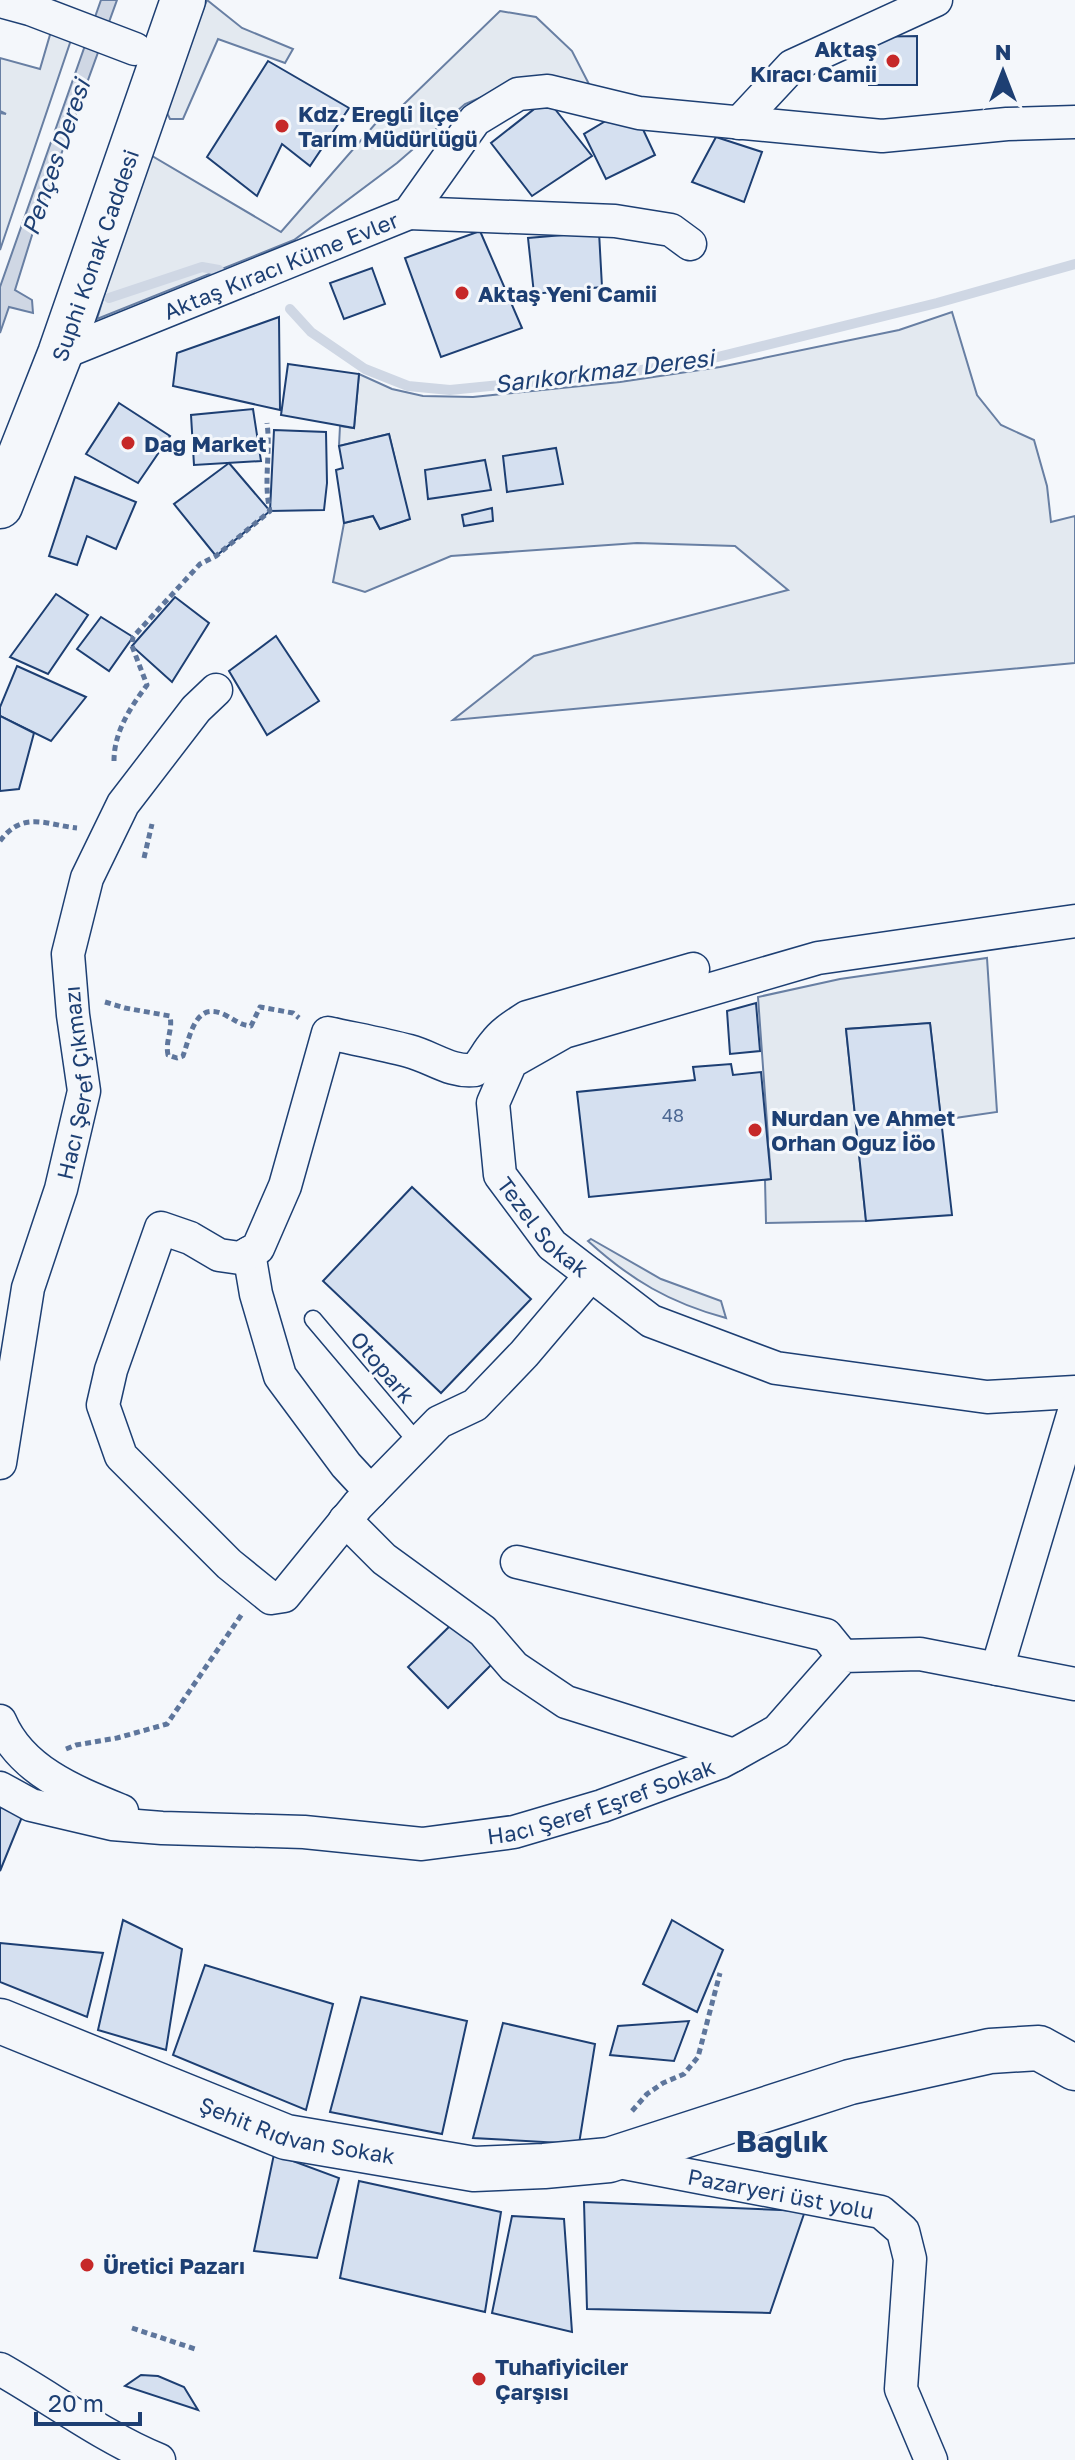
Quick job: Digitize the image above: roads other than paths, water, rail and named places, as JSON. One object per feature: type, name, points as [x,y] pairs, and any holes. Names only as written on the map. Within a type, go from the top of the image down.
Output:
[{"type":"street","name":"Suphi Konak Caddesi","points":[[0,506],[60,354],[183,0]]},
{"type":"street","points":[[739,123],[792,66],[936,0]]},
{"type":"street","points":[[0,1],[135,49]]},
{"type":"street","name":"Aktaş Kıracı Küme Evler","points":[[60,354],[409,213],[475,120],[518,94],[548,91],[639,113],[882,136],[1007,124],[1075,122]]},
{"type":"street","points":[[409,213],[615,221],[671,230],[690,244]]},
{"type":"street","name":"Hacı Şeref Çıkmazı","points":[[0,1463],[28,1288],[61,1189],[84,1091],[68,954],[87,878],[126,794],[196,709],[216,690]]},
{"type":"street","name":"Tezel Sokak","points":[[1075,921],[818,958],[564,1032],[511,1062],[493,1103],[500,1175],[552,1245],[651,1321],[776,1368],[987,1397],[1075,1392]]},
{"type":"street","points":[[591,1275],[542,1334],[475,1405],[439,1422],[371,1492],[284,1596],[271,1598],[229,1564],[121,1456],[103,1405],[111,1370],[161,1228],[190,1238],[219,1255],[240,1258],[258,1248],[285,1186],[328,1033],[406,1050],[460,1072],[475,1070],[486,1059],[493,1044],[508,1029],[527,1017],[693,969]]},
{"type":"street","points":[[249,1253],[256,1294],[280,1376],[337,1455],[371,1492]]},
{"type":"street","points":[[997,1669],[1075,1408]]},
{"type":"street","points":[[345,1520],[384,1559],[483,1631],[514,1667],[566,1702],[734,1755]]},
{"type":"street","points":[[517,1562],[826,1635],[843,1656],[920,1654],[1075,1684]]},
{"type":"street","name":"Hacı Şeref Eşref Sokak","points":[[0,1788],[31,1805],[112,1824],[304,1832],[422,1844],[514,1832],[602,1806],[721,1762],[777,1731],[843,1656]]},
{"type":"street","points":[[0,1721],[8,1740],[34,1768],[96,1800],[162,1828]]},
{"type":"street","name":"Şehit Rıdvan Sokak","points":[[0,2021],[286,2137],[474,2169],[609,2160],[850,2082],[990,2051],[1039,2048],[1075,2068]]},
{"type":"street","name":"Pazaryeri üst yolu","points":[[609,2160],[881,2212],[903,2231],[910,2259],[901,2389],[931,2460]]},
{"type":"street","points":[[0,2369],[128,2448],[159,2460]]},
{"type":"lane","name":"Otopark","points":[[313,1319],[418,1443]]},
{"type":"water","name":"Pençes Deresi","points":[[101,0],[117,0],[15,290],[32,300],[33,313],[9,307],[0,333],[0,287]]},
{"type":"waterway","name":"Sarıkorkmaz Deresi","points":[[290,309],[311,332],[365,369],[408,386],[450,390],[693,363],[937,303],[1075,264]]},
{"type":"waterway","name":"Sarıkorkmaz Deresi","points":[[109,298],[202,267],[219,270]]},
{"type":"place","name":"Aktaş Kıracı Camii","points":[[893,61]]},
{"type":"place","name":"Kdz. Ereğli İlçe Tarım Müdürlüğü","points":[[282,126]]},
{"type":"place","name":"Aktaş Yeni Camii","points":[[462,293]]},
{"type":"place","name":"Dağ Market","points":[[128,443]]},
{"type":"place","name":"Nurdan ve Ahmet Orhan Oğuz İöo","points":[[755,1130]]},
{"type":"place","name":"Üretici Pazarı","points":[[87,2265]]},
{"type":"place","name":"Tuhafiyiciler Çarşısı","points":[[479,2379]]},
{"type":"district","name":"Bağlık","points":[[782,2141]]}]
